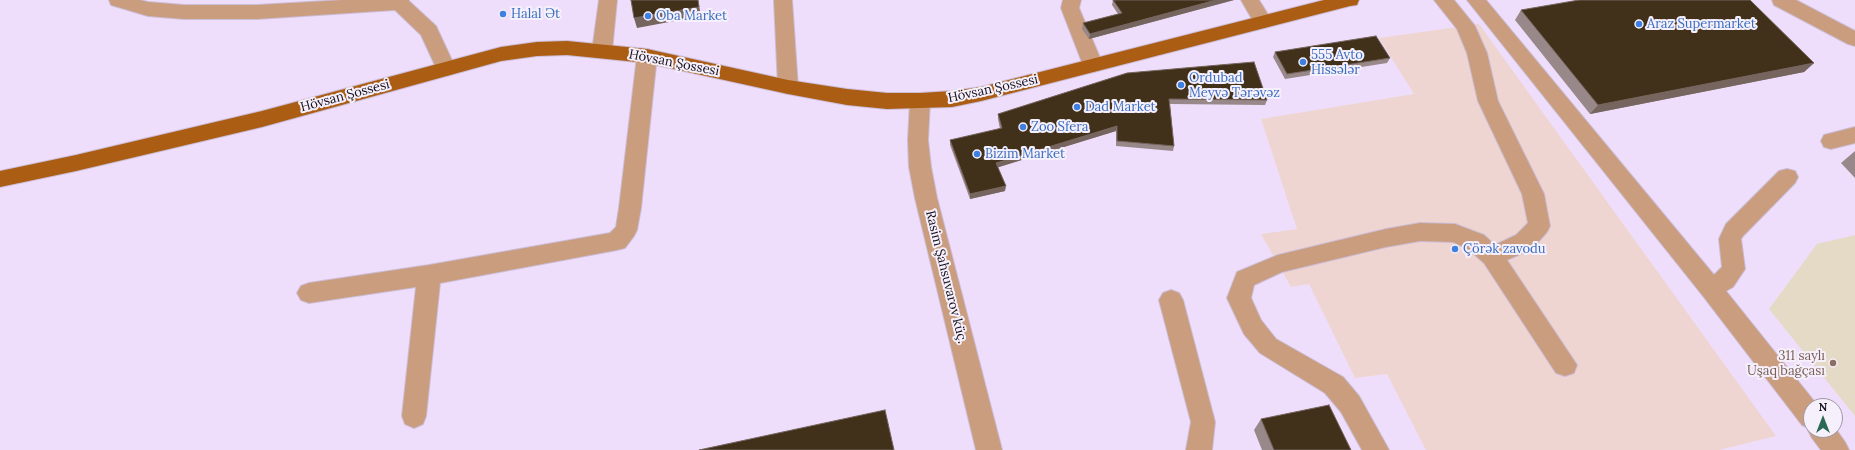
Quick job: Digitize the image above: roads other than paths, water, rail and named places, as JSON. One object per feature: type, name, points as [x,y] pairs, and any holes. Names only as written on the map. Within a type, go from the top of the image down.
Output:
[{"type":"main road","name":"Hövsan Şossesi","points":[[0,179],[262,120],[501,54],[537,49],[568,48],[647,56],[788,87],[886,101],[920,101],[952,99],[981,94],[1350,0]]},
{"type":"street","points":[[118,0],[148,9],[184,12],[257,12],[399,2],[429,31],[446,69]]},
{"type":"street","points":[[602,51],[608,0]]},
{"type":"street","points":[[783,0],[788,87]]},
{"type":"street","points":[[1072,0],[1070,8],[1093,65]]},
{"type":"street","points":[[1250,0],[1263,21]]},
{"type":"street","points":[[1443,0],[1465,26],[1478,54],[1488,102],[1533,194],[1538,220],[1539,226],[1524,242],[1492,256]]},
{"type":"street","points":[[1476,0],[1711,289],[1803,407]]},
{"type":"street","points":[[1780,0],[1855,39]]},
{"type":"street","points":[[309,293],[429,275],[617,241],[626,230],[630,208],[640,107],[647,56]]},
{"type":"street","name":"Rasim Şahsuvarov küç.","points":[[920,101],[918,140],[920,166],[926,198],[989,450]]},
{"type":"street","points":[[1831,141],[1855,135]]},
{"type":"street","points":[[1711,289],[1725,280],[1734,269],[1730,239],[1734,230],[1787,176]]},
{"type":"street","points":[[1376,450],[1350,404],[1334,385],[1268,346],[1252,327],[1239,298],[1245,278],[1278,264],[1386,238],[1420,232],[1454,234],[1476,242],[1492,256],[1565,365]]},
{"type":"street","points":[[414,416],[429,275]]},
{"type":"street","points":[[1171,300],[1203,422],[1199,450]]},
{"type":"street","points":[[1827,438],[1836,450]]},
{"type":"place","name":"Halal Ət","points":[[503,14]]},
{"type":"place","name":"Oba Market","points":[[648,16]]},
{"type":"place","name":"Araz Supermarket","points":[[1639,24]]},
{"type":"place","name":"555 Avto Hissələr","points":[[1303,62]]},
{"type":"place","name":"Ordubad Meyvə Tərəvəz","points":[[1181,85]]},
{"type":"place","name":"Dad Market","points":[[1077,107]]},
{"type":"place","name":"Zoo Sfera","points":[[1023,127]]},
{"type":"place","name":"Bizim Market","points":[[977,154]]},
{"type":"place","name":"Çörək zavodu","points":[[1455,249]]},
{"type":"place","name":"311 saylı Uşaq bağçası","points":[[1833,363]]}]
